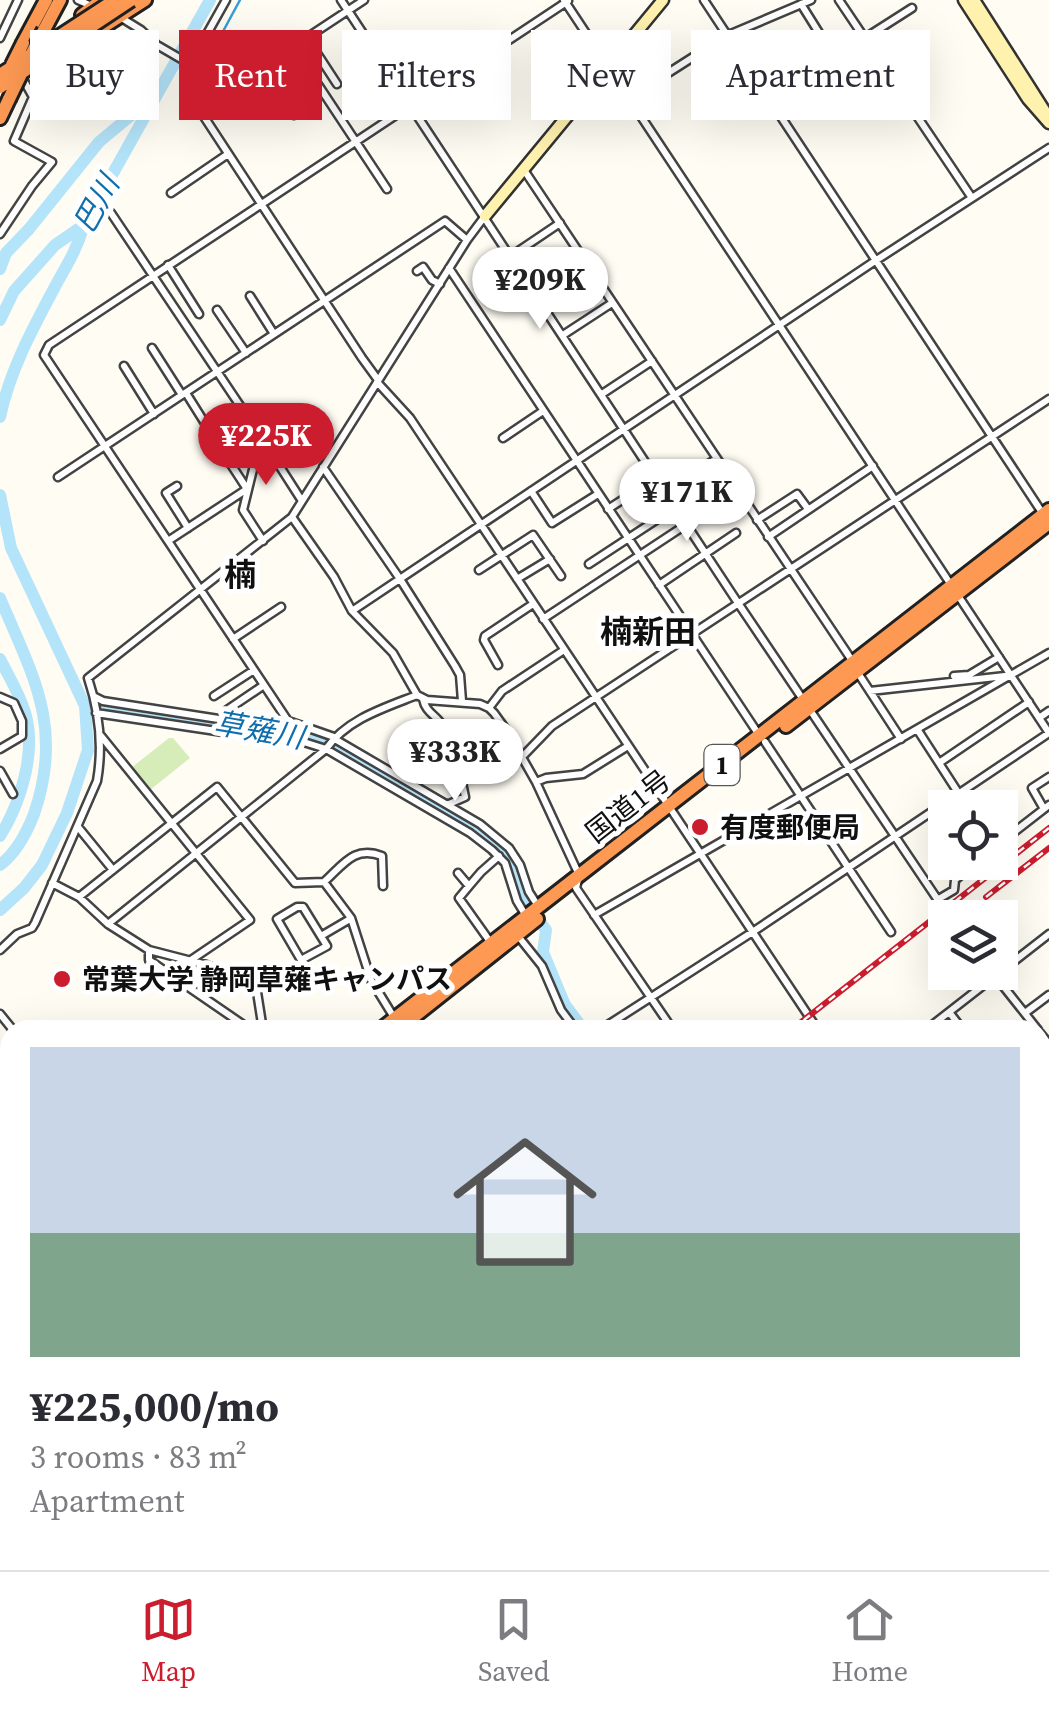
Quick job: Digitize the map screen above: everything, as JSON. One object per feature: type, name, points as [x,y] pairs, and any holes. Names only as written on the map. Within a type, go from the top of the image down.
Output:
[{"type":"highway","points":[[0,118],[2,92],[46,0]]},
{"type":"highway","points":[[2,92],[60,0]]},
{"type":"highway","points":[[2,92],[25,69],[115,0]]},
{"type":"highway","points":[[25,69],[131,0]]},
{"type":"highway","points":[[0,72],[25,69],[145,0]]},
{"type":"highway","points":[[0,72],[89,2]]},
{"type":"highway","name":"国道1号","points":[[407,1020],[518,934],[577,882],[1048,519]]},
{"type":"highway","name":"国道1号","points":[[406,1020],[526,916],[577,882]]},
{"type":"street","points":[[0,38],[18,0]]},
{"type":"street","points":[[209,30],[226,0]]},
{"type":"street","points":[[341,0],[361,30]]},
{"type":"street","points":[[319,30],[364,0]]},
{"type":"street","points":[[639,30],[664,0]]},
{"type":"street","points":[[704,0],[722,30]]},
{"type":"street","points":[[739,30],[811,0]]},
{"type":"street","points":[[839,0],[860,30]]},
{"type":"street","points":[[964,0],[1028,99],[1049,120]]},
{"type":"street","points":[[974,0],[1049,120]]},
{"type":"street","points":[[511,38],[566,1],[585,30]]},
{"type":"street","points":[[89,2],[142,30],[179,58]]},
{"type":"street","points":[[798,3],[816,30]]},
{"type":"street","points":[[878,30],[912,8]]},
{"type":"street","points":[[322,61],[337,84]]},
{"type":"street","points":[[0,234],[52,162],[14,141],[33,97],[25,69]]},
{"type":"street","points":[[322,92],[387,189]]},
{"type":"street","points":[[206,120],[362,358],[410,418],[811,1020]]},
{"type":"street","points":[[288,721],[44,356],[48,345],[388,120]]},
{"type":"street","points":[[421,120],[938,900],[954,890],[955,880]]},
{"type":"street","points":[[0,950],[17,934],[32,928],[98,782],[100,736],[88,678],[292,516],[467,240],[565,120]]},
{"type":"street","points":[[643,120],[1049,733],[965,790]]},
{"type":"street","points":[[781,120],[1048,519]]},
{"type":"street","points":[[920,120],[972,198]]},
{"type":"street","points":[[352,610],[1049,148]]},
{"type":"street","points":[[171,194],[228,154]]},
{"type":"street","points":[[524,170],[901,739]]},
{"type":"street","points":[[111,214],[302,501]]},
{"type":"street","points":[[58,477],[446,221],[467,240]]},
{"type":"street","points":[[511,256],[560,223]]},
{"type":"street","points":[[168,266],[199,314]]},
{"type":"street","points":[[417,271],[424,267],[432,280],[440,284]]},
{"type":"street","points":[[449,268],[891,932]]},
{"type":"street","points":[[250,296],[274,334]]},
{"type":"street","points":[[563,334],[613,302]]},
{"type":"street","points":[[217,310],[246,353]]},
{"type":"street","points":[[152,348],[213,436]]},
{"type":"street","points":[[602,394],[652,361]]},
{"type":"street","points":[[124,366],[154,414]]},
{"type":"street","points":[[522,757],[552,726],[1049,399]]},
{"type":"street","points":[[503,438],[543,412]]},
{"type":"street","points":[[262,437],[243,510],[263,541]]},
{"type":"street","points":[[221,449],[247,489]]},
{"type":"street","points":[[666,492],[716,459]]},
{"type":"street","points":[[323,466],[460,675],[462,701]]},
{"type":"street","points":[[768,536],[873,466]]},
{"type":"street","points":[[608,509],[656,478]]},
{"type":"street","points":[[177,486],[166,493],[188,528]]},
{"type":"street","points":[[168,542],[247,489]]},
{"type":"street","points":[[531,491],[552,522],[598,494]]},
{"type":"street","points":[[757,520],[797,494],[808,510]]},
{"type":"street","points":[[589,564],[676,507]]},
{"type":"street","points":[[292,516],[352,610],[393,653],[426,710],[440,721],[465,797],[448,805]]},
{"type":"street","points":[[543,619],[687,524]]},
{"type":"street","points":[[659,585],[736,533]]},
{"type":"street","points":[[479,570],[534,535],[561,576]]},
{"type":"street","points":[[517,579],[550,559]]},
{"type":"street","points":[[498,665],[485,636],[533,604]]},
{"type":"street","points":[[233,639],[281,608]]},
{"type":"street","points":[[489,708],[502,692],[564,650]]},
{"type":"street","points":[[594,915],[1049,653]]},
{"type":"street","points":[[954,676],[969,675],[999,657]]},
{"type":"street","points":[[214,696],[254,670]]},
{"type":"street","points":[[870,691],[1011,675]]},
{"type":"street","points":[[227,710],[264,685]]},
{"type":"street","points":[[94,696],[225,720],[288,721],[333,738],[480,824],[510,848],[538,907]]},
{"type":"street","points":[[0,697],[14,703],[22,721],[22,736],[0,749]]},
{"type":"street","points":[[108,924],[366,714],[420,697],[462,701],[489,708],[507,731],[536,782],[594,915],[666,1020]]},
{"type":"street","points":[[939,764],[1029,702]]},
{"type":"street","points":[[1039,718],[1049,711]]},
{"type":"street","points":[[96,713],[223,732],[272,732],[326,749],[478,838],[499,856],[508,870],[526,916]]},
{"type":"street","points":[[918,730],[959,790]]},
{"type":"street","points":[[100,736],[250,920],[190,960]]},
{"type":"street","points":[[536,782],[582,774],[628,746]]},
{"type":"street","points":[[0,771],[13,794]]},
{"type":"street","points":[[1018,828],[1046,807],[1032,788],[1049,777]]},
{"type":"street","points":[[79,897],[217,787],[295,882],[324,882],[356,853],[370,851],[382,856],[384,886]]},
{"type":"street","points":[[416,800],[422,790]]},
{"type":"street","points":[[616,1020],[928,815]]},
{"type":"street","points":[[78,827],[113,870]]},
{"type":"street","points":[[492,944],[459,898],[499,856]]},
{"type":"street","points":[[458,873],[469,886]]},
{"type":"street","points":[[324,882],[351,918],[371,980],[394,1020]]},
{"type":"street","points":[[52,883],[79,897],[108,924],[149,950],[220,970],[253,986],[261,1020]]},
{"type":"street","points":[[304,906],[321,936],[327,946],[301,960],[278,919],[304,906]]},
{"type":"street","points":[[321,936],[351,918]]},
{"type":"street","points":[[518,934],[542,966],[568,1020]]},
{"type":"street","points":[[1018,958],[1047,939]]},
{"type":"street","points":[[149,950],[149,960],[236,1020]]},
{"type":"street","points":[[939,1020],[975,990]]},
{"type":"street","points":[[1007,990],[1030,1020]]},
{"type":"street","points":[[1025,1013],[1049,995]]},
{"type":"street","points":[[949,1012],[955,1020]]},
{"type":"green space","points":[[169,738],[190,758],[150,790],[131,768]]},
{"type":"waterway","name":"巴川","points":[[0,417],[24,347],[84,225],[210,0]]},
{"type":"waterway","points":[[224,30],[240,0]]},
{"type":"waterway","points":[[0,269],[6,253],[99,142],[125,120]]},
{"type":"waterway","points":[[784,326],[990,190]]},
{"type":"waterway","points":[[0,320],[14,291],[55,245],[84,225]]},
{"type":"waterway","points":[[738,356],[778,330]]},
{"type":"waterway","name":"巴川","points":[[0,495],[11,548],[85,706],[88,750],[67,813],[42,865],[0,910]]},
{"type":"waterway","points":[[0,598],[41,703],[46,755],[43,783],[31,821],[16,848],[0,865]]},
{"type":"waterway","points":[[0,659],[18,694],[29,731],[20,794],[0,836]]},
{"type":"waterway","name":"草薙川","points":[[85,706],[157,712],[221,727],[286,729],[322,740],[473,827],[502,850],[514,868],[527,904],[546,930],[543,952],[565,1005],[576,1020]]},
{"type":"railway","points":[[804,1020],[1049,828]]},
{"type":"railway","points":[[986,897],[1049,848]]},
{"type":"place","name":"有度郵便局","points":[[700,827]]},
{"type":"place","name":"常葉大学 静岡草薙キャンパス","points":[[62,979]]},
{"type":"district","name":"楠","points":[[240,575]]},
{"type":"district","name":"楠新田","points":[[648,632]]}]
